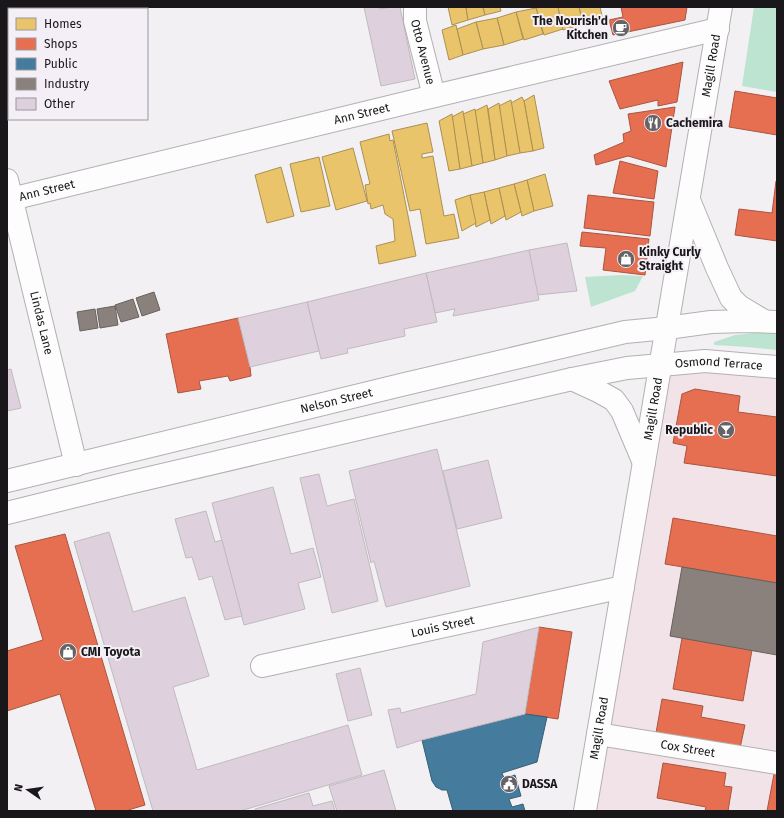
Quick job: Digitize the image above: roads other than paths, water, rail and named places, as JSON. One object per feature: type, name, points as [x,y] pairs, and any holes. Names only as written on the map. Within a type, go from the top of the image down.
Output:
[{"type":"main road","name":"Otto Avenue","points":[[415,7],[415,21],[434,96]]},
{"type":"main road","name":"Magill Road","points":[[585,811],[721,7]]},
{"type":"main road","name":"Ann Street","points":[[9,193],[434,96],[718,29]]},
{"type":"main road","name":"Lindas Lane","points":[[9,193],[76,465]]},
{"type":"main road","points":[[689,200],[731,298],[739,306],[770,322]]},
{"type":"main road","points":[[667,328],[711,322],[770,322]]},
{"type":"main road","name":"Nelson Street","points":[[7,481],[625,332],[667,328]]},
{"type":"main road","name":"Osmond Terrace","points":[[661,365],[705,361],[777,367]]},
{"type":"main road","points":[[7,513],[124,484],[572,379],[627,368],[661,365]]},
{"type":"main road","points":[[572,379],[614,400],[622,411],[644,463]]},
{"type":"main road","name":"Louis Street","points":[[262,666],[623,586]]},
{"type":"main road","name":"Cox Street","points":[[598,734],[777,763]]},
{"type":"place","name":"The Nourish'd Kitchen","points":[[621,28]]},
{"type":"place","name":"Cachemira","points":[[653,123]]},
{"type":"place","name":"Kinky Curly Straight","points":[[626,259]]},
{"type":"place","name":"Republic","points":[[726,430]]},
{"type":"place","name":"CMI Toyota","points":[[68,652]]},
{"type":"place","name":"DASSA","points":[[509,784]]}]
